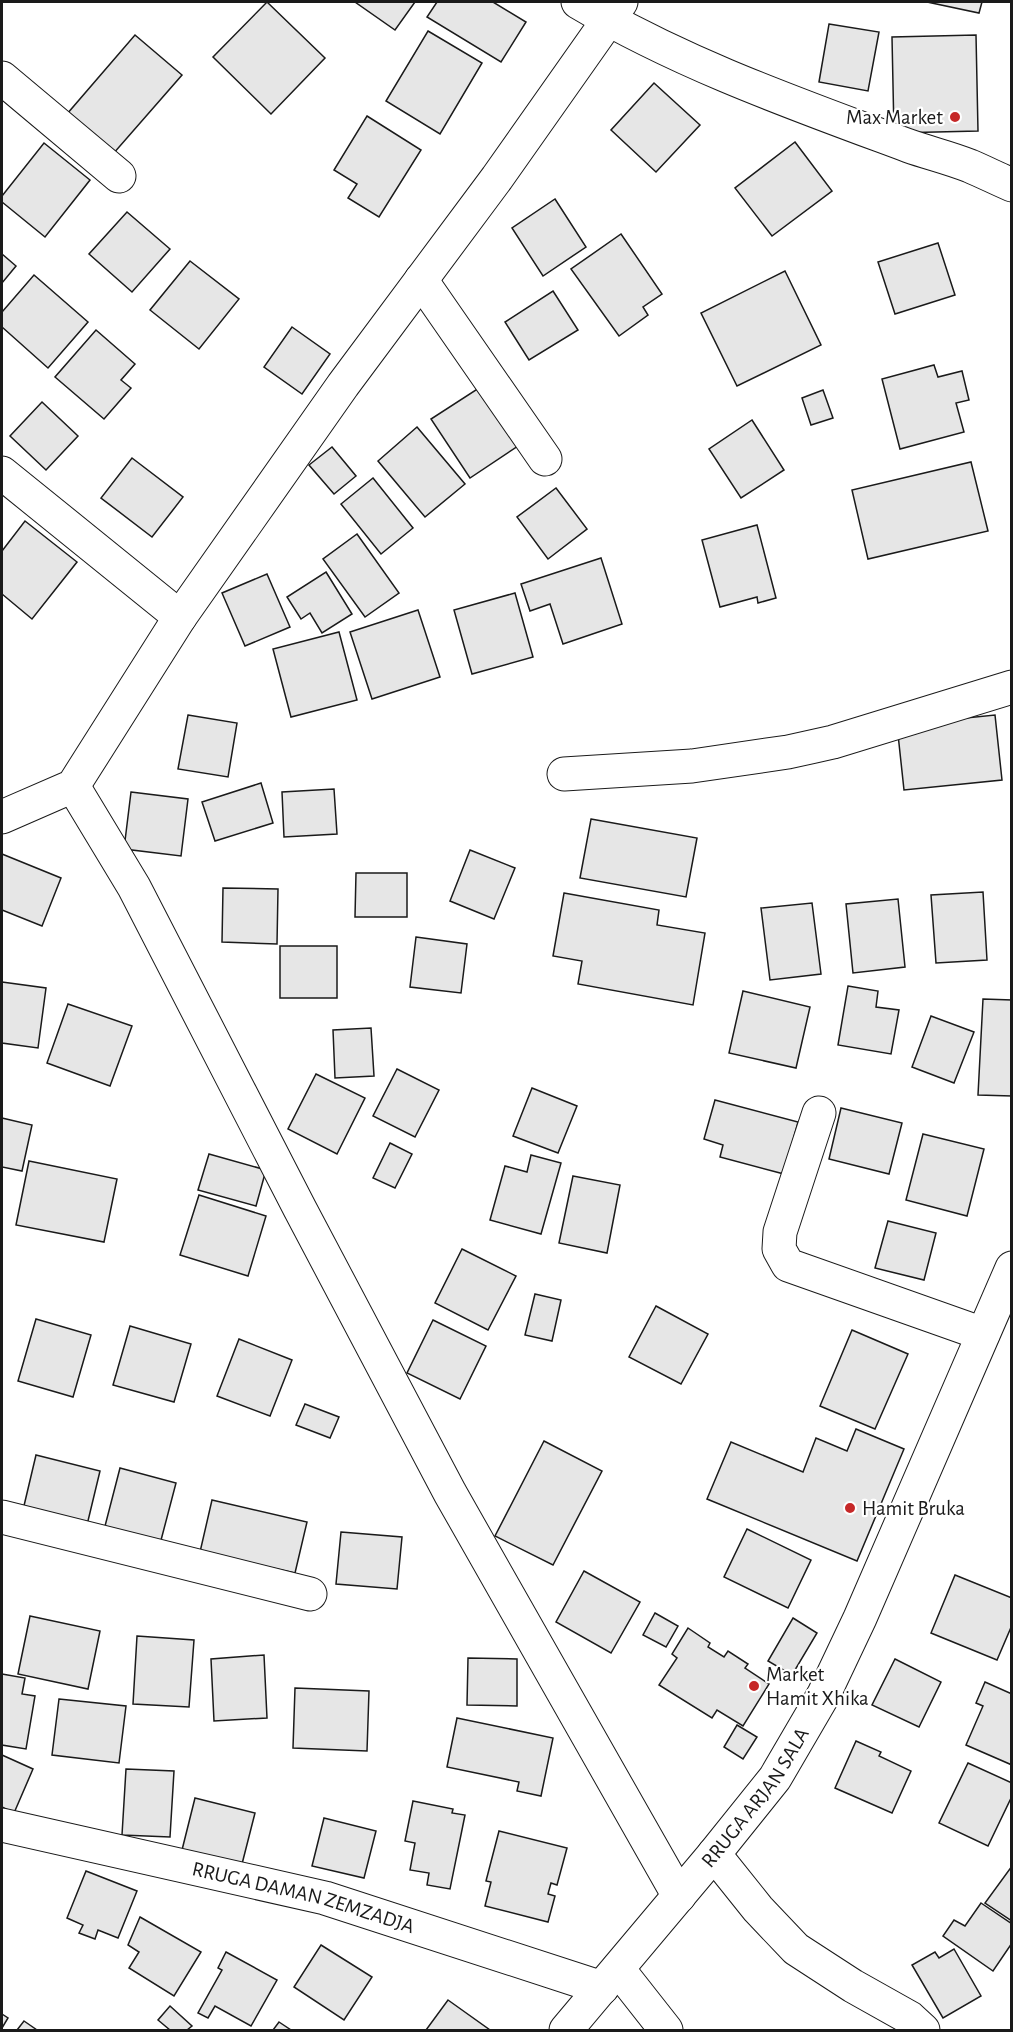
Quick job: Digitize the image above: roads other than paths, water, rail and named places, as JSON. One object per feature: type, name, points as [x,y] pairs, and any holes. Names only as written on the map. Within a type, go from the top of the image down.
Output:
[{"type":"street","points":[[578,2],[615,11],[677,54],[762,91],[912,147],[970,166],[1011,185]]},
{"type":"street","points":[[2,817],[73,786],[180,617],[343,385],[497,178],[615,11]]},
{"type":"street","points":[[2,78],[119,176]]},
{"type":"street","points":[[421,280],[545,459]]},
{"type":"street","points":[[2,473],[180,617]]},
{"type":"street","points":[[564,774],[692,766],[788,752],[833,742],[1011,687]]},
{"type":"street","points":[[73,786],[134,887],[305,1220],[450,1493],[679,1896]]},
{"type":"street","points":[[819,1113],[780,1232],[779,1250],[788,1265],[983,1334]]},
{"type":"street","name":"RRUGA ARJAN SALA","points":[[566,2031],[775,1778],[824,1694],[860,1618],[1011,1268]]},
{"type":"street","points":[[2,1517],[310,1594]]},
{"type":"street","name":"RRUGA DAMAN ZEMZADJA","points":[[2,1825],[325,1898],[610,1978]]},
{"type":"street","points":[[714,1854],[758,1909],[796,1949],[853,1986],[910,2018],[923,2031]]},
{"type":"street","points":[[610,1978],[666,2031]]},
{"type":"place","name":"Max Market","points":[[955,117]]},
{"type":"place","name":"Hamit Bruka","points":[[850,1508]]},
{"type":"place","name":"Market Hamit Xhika","points":[[754,1686]]}]
